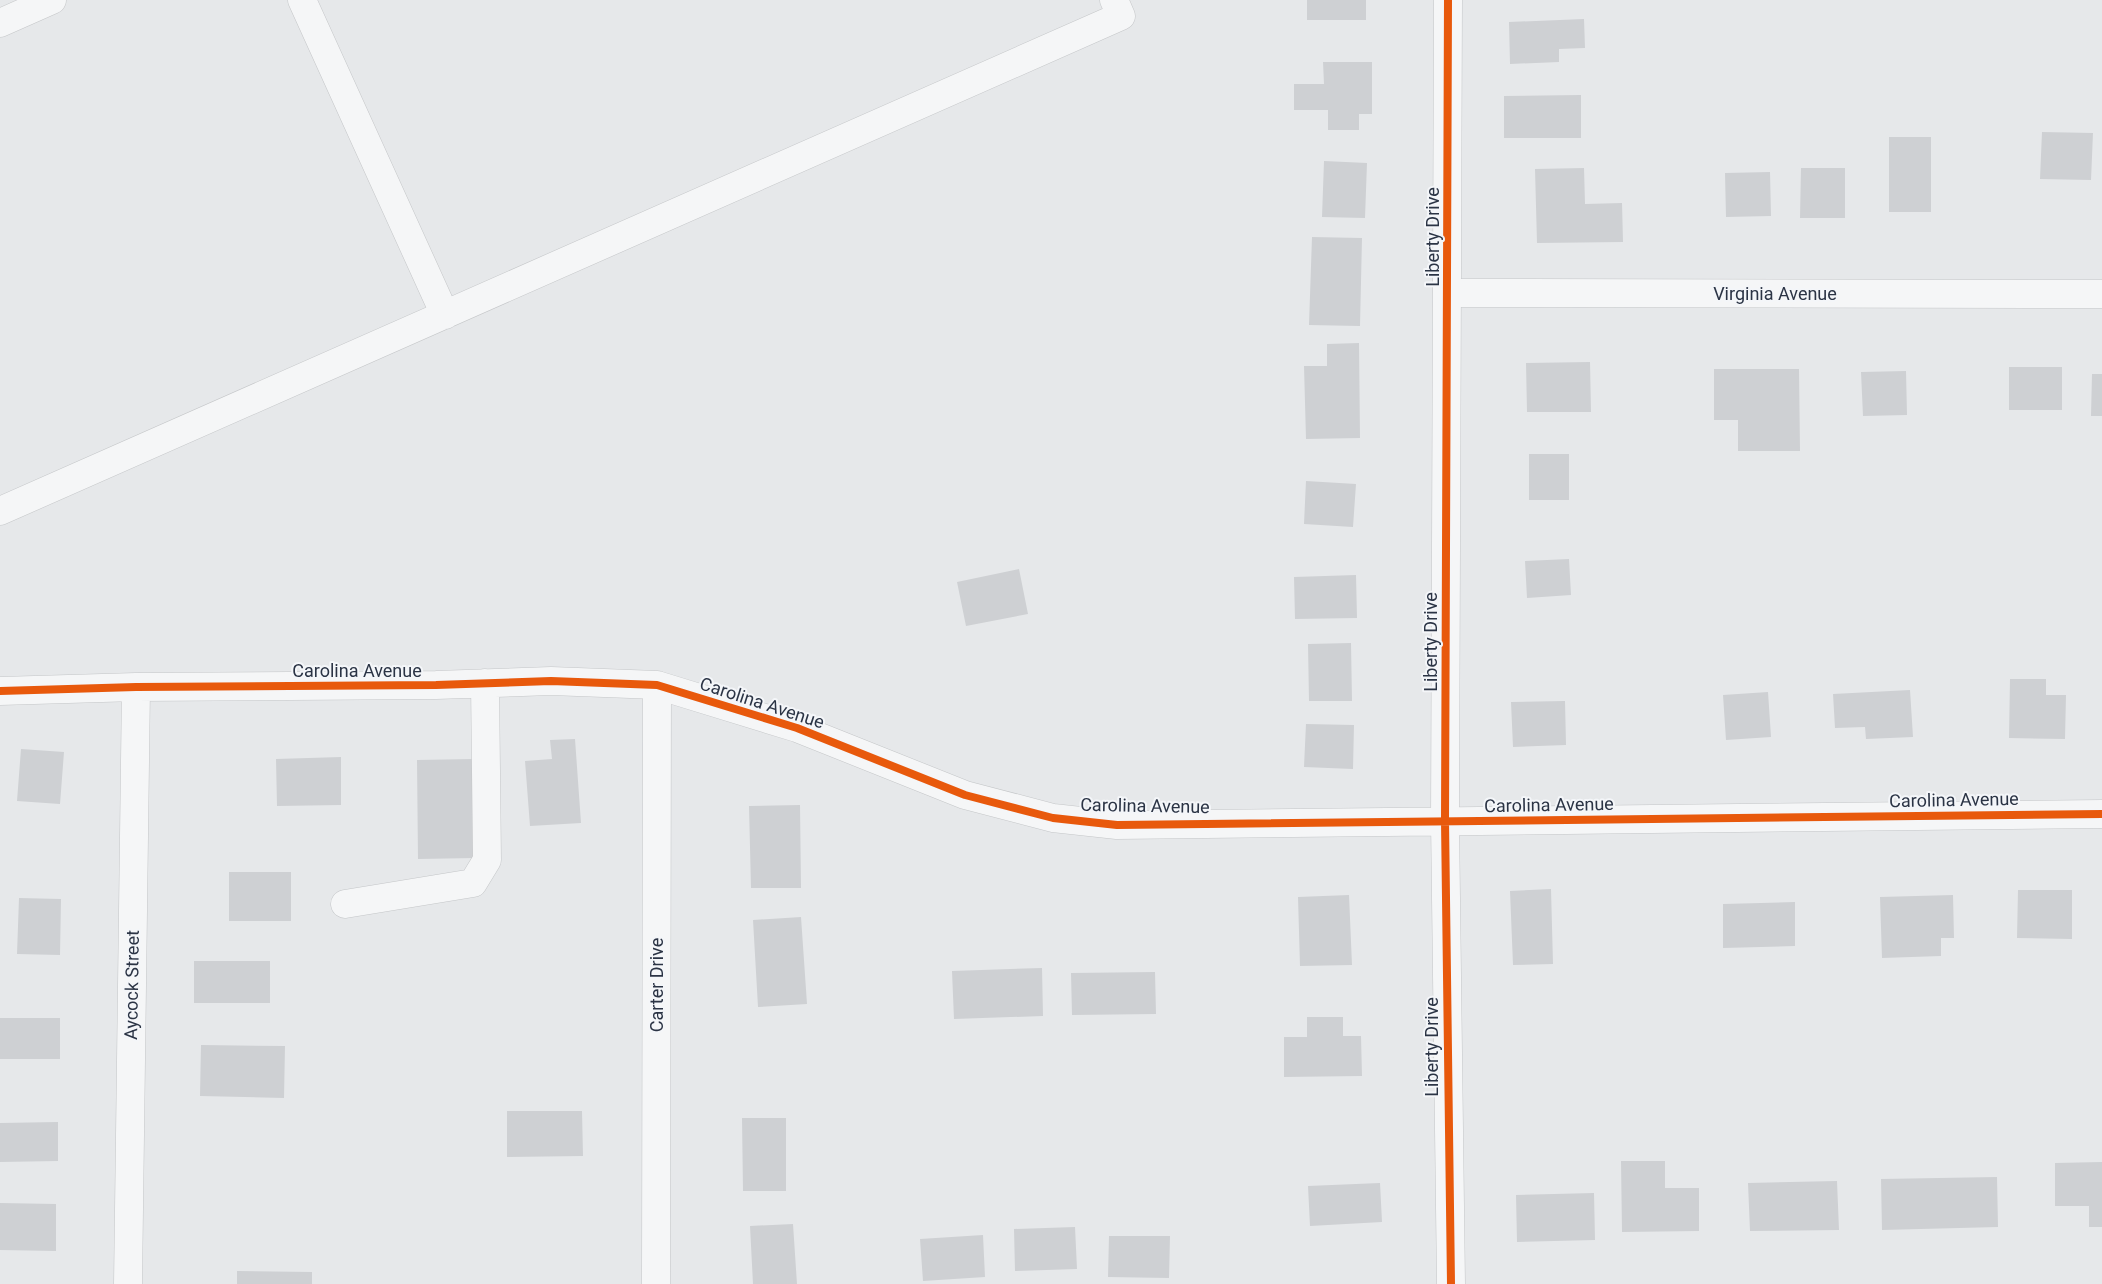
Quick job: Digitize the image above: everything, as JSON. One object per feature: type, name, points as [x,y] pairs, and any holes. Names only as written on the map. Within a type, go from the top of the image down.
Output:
[{"type":"street","points":[[0,23],[52,0]]},
{"type":"street","points":[[302,0],[445,315]]},
{"type":"street","points":[[0,511],[1120,16],[1114,0]]},
{"type":"street","name":"Liberty Drive","points":[[1448,0],[1445,821],[1451,1284]]},
{"type":"street","name":"Virginia Avenue","points":[[1448,293],[2102,294]]},
{"type":"street","name":"Carolina Avenue","points":[[0,690],[136,687],[436,686],[551,680],[657,685],[797,728],[964,795],[1054,818],[1117,825],[2102,814]]},
{"type":"street","points":[[345,904],[473,883],[488,860],[485,684]]},
{"type":"street","name":"Carter Drive","points":[[656,1284],[657,685]]},
{"type":"street","name":"Aycock Street","points":[[128,1284],[136,687]]},
{"type":"building","points":[[1307,0],[1366,0],[1366,20],[1307,20]]},
{"type":"building","points":[[1584,19],[1585,48],[1559,49],[1559,62],[1510,64],[1509,22]]},
{"type":"building","points":[[1323,62],[1372,62],[1372,114],[1359,114],[1359,130],[1328,130],[1328,110],[1294,110],[1294,84],[1324,84]]},
{"type":"building","points":[[1581,95],[1581,138],[1504,138],[1504,96]]},
{"type":"building","points":[[2042,132],[2093,133],[2091,180],[2040,179]]},
{"type":"building","points":[[1889,137],[1931,137],[1931,212],[1889,212]]},
{"type":"building","points":[[1324,161],[1367,163],[1365,218],[1322,217]]},
{"type":"building","points":[[1584,168],[1585,204],[1622,203],[1623,242],[1537,243],[1535,169]]},
{"type":"building","points":[[1801,168],[1845,168],[1845,218],[1800,218]]},
{"type":"building","points":[[1770,172],[1771,216],[1726,217],[1725,173]]},
{"type":"building","points":[[1312,237],[1362,238],[1360,326],[1309,325]]},
{"type":"building","points":[[1359,343],[1360,438],[1306,439],[1304,366],[1327,366],[1327,344]]},
{"type":"building","points":[[1590,362],[1591,412],[1527,412],[1526,363]]},
{"type":"building","points":[[2009,367],[2062,367],[2062,410],[2009,410]]},
{"type":"building","points":[[1714,369],[1799,369],[1800,451],[1738,451],[1738,420],[1714,420]]},
{"type":"building","points":[[1906,371],[1907,415],[1863,416],[1861,372]]},
{"type":"building","points":[[2092,374],[2102,374],[2102,416],[2091,416]]},
{"type":"building","points":[[1529,454],[1569,454],[1569,500],[1529,500]]},
{"type":"building","points":[[1306,481],[1356,484],[1353,527],[1304,524]]},
{"type":"building","points":[[1569,559],[1571,595],[1527,598],[1525,561]]},
{"type":"building","points":[[1019,569],[1028,614],[966,626],[957,582]]},
{"type":"building","points":[[1356,575],[1357,618],[1295,619],[1294,577]]},
{"type":"building","points":[[1351,643],[1352,701],[1309,701],[1308,644]]},
{"type":"building","points":[[2010,679],[2046,679],[2046,695],[2066,695],[2065,739],[2009,738]]},
{"type":"building","points":[[1910,690],[1913,737],[1866,739],[1865,727],[1835,728],[1833,694]]},
{"type":"building","points":[[1768,692],[1771,737],[1726,740],[1723,695]]},
{"type":"building","points":[[1565,701],[1566,745],[1513,747],[1511,702]]},
{"type":"building","points":[[1306,724],[1354,725],[1353,769],[1304,767]]},
{"type":"building","points":[[575,739],[581,823],[530,826],[525,761],[552,759],[550,740]]},
{"type":"building","points":[[21,749],[64,752],[60,804],[17,801]]},
{"type":"building","points":[[341,757],[341,805],[277,806],[276,759]]},
{"type":"building","points":[[474,759],[475,858],[418,859],[417,760]]},
{"type":"building","points":[[800,805],[801,888],[751,888],[749,806]]},
{"type":"building","points":[[229,872],[291,872],[291,921],[229,921]]},
{"type":"building","points":[[1551,889],[1553,964],[1513,965],[1510,891]]},
{"type":"building","points":[[2018,890],[2072,890],[2072,939],[2017,938]]},
{"type":"building","points":[[1349,895],[1352,965],[1300,966],[1298,897]]},
{"type":"building","points":[[1953,895],[1954,938],[1941,938],[1941,956],[1882,958],[1880,897]]},
{"type":"building","points":[[19,898],[61,899],[60,955],[17,954]]},
{"type":"building","points":[[1795,902],[1795,946],[1723,948],[1723,904]]},
{"type":"building","points":[[801,917],[807,1004],[758,1007],[753,920]]},
{"type":"building","points":[[194,961],[270,961],[270,1003],[194,1003]]},
{"type":"building","points":[[1042,968],[1043,1016],[954,1019],[952,971]]},
{"type":"building","points":[[1155,972],[1156,1014],[1072,1015],[1071,973]]},
{"type":"building","points":[[1307,1017],[1343,1017],[1343,1036],[1361,1036],[1362,1076],[1284,1077],[1284,1037],[1307,1037]]},
{"type":"building","points":[[0,1018],[60,1018],[60,1059],[0,1059]]},
{"type":"building","points":[[201,1045],[285,1046],[284,1098],[200,1096]]},
{"type":"building","points":[[507,1111],[582,1111],[583,1156],[507,1157]]},
{"type":"building","points":[[742,1118],[786,1118],[786,1191],[743,1191]]},
{"type":"building","points":[[58,1122],[58,1161],[0,1162],[0,1123]]},
{"type":"building","points":[[1621,1161],[1665,1161],[1665,1188],[1699,1188],[1699,1231],[1622,1232]]},
{"type":"building","points":[[2102,1162],[2102,1227],[2089,1227],[2089,1206],[2055,1206],[2055,1163]]},
{"type":"building","points":[[1997,1177],[1998,1227],[1882,1230],[1881,1179]]},
{"type":"building","points":[[1837,1181],[1839,1230],[1750,1231],[1748,1183]]},
{"type":"building","points":[[1380,1183],[1382,1222],[1310,1226],[1308,1186]]},
{"type":"building","points":[[1594,1193],[1595,1240],[1517,1242],[1516,1195]]},
{"type":"building","points":[[0,1203],[56,1204],[56,1251],[0,1250]]},
{"type":"building","points":[[793,1224],[797,1284],[753,1284],[750,1226]]},
{"type":"building","points":[[1075,1227],[1077,1269],[1015,1271],[1014,1229]]},
{"type":"building","points":[[983,1235],[985,1277],[923,1281],[920,1239]]},
{"type":"building","points":[[1109,1236],[1170,1236],[1169,1278],[1108,1277]]},
{"type":"building","points":[[237,1271],[312,1272],[312,1284],[237,1284]]},
{"type":"cycle path","points":[[1448,0],[1445,821],[1451,1284]]},
{"type":"cycle path","points":[[0,691],[136,687],[436,685],[551,681],[657,685],[797,728],[965,795],[1053,818],[1117,825],[2102,814]]}]
